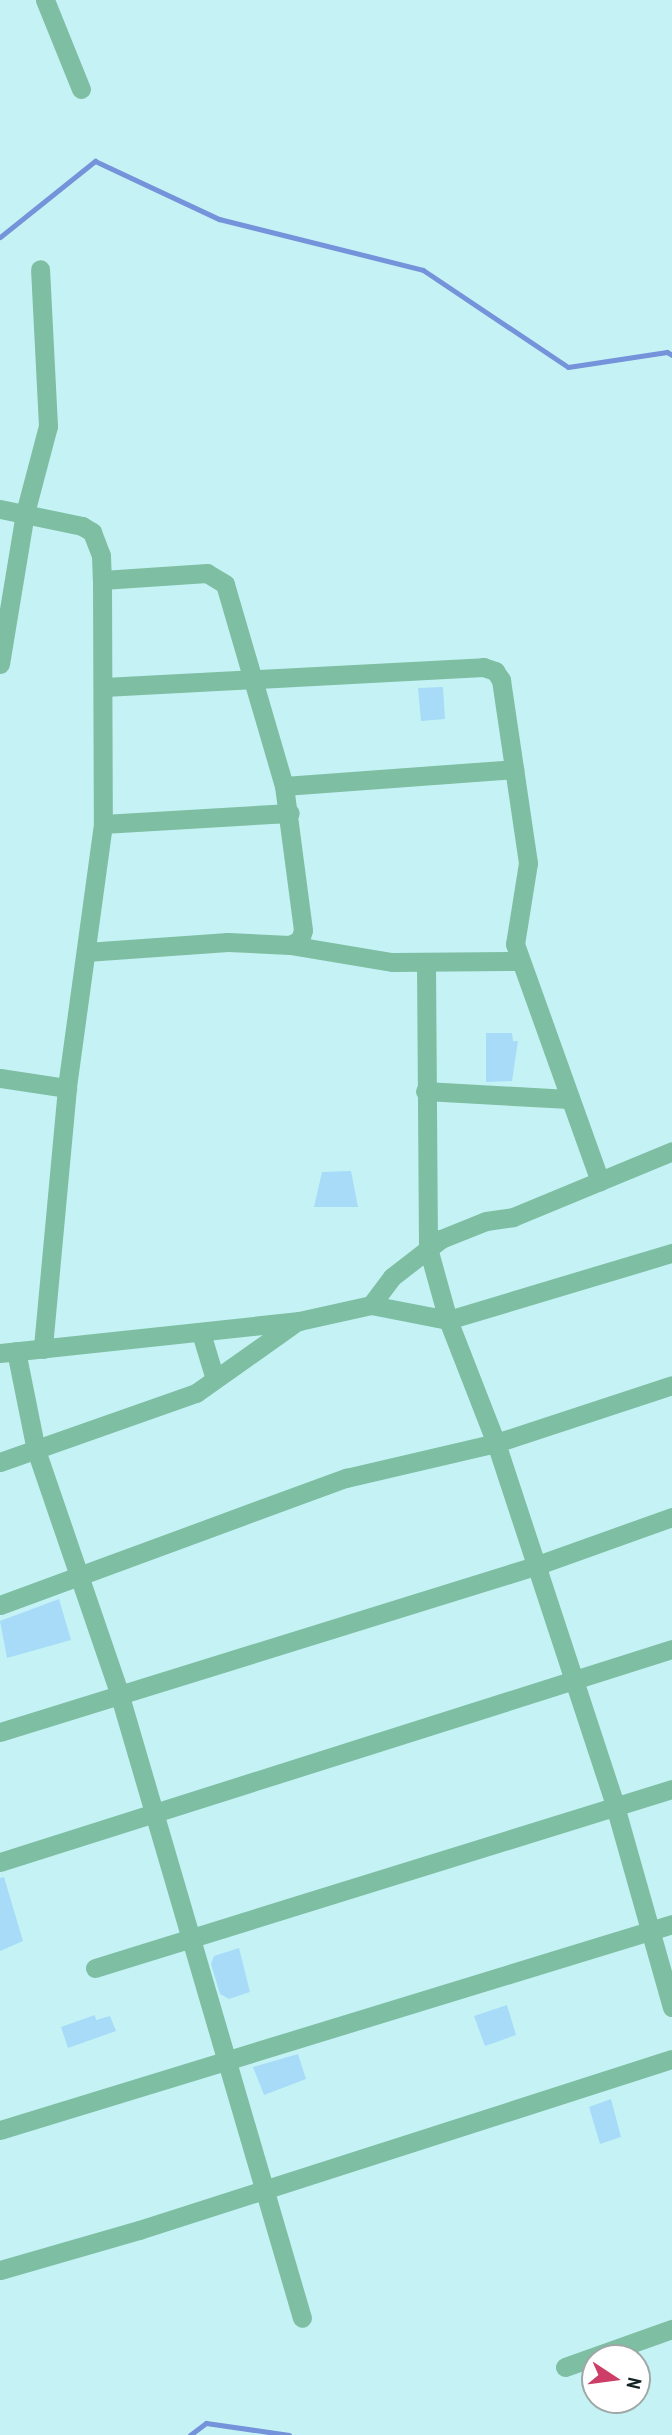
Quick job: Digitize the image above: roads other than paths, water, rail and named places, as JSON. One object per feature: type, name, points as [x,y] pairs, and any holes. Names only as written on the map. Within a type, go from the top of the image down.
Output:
[{"type":"street","points":[[46,0],[82,89]]},
{"type":"street","points":[[0,664],[25,513],[48,426],[40,269]]},
{"type":"street","points":[[0,509],[82,526],[92,532],[101,555],[103,824],[67,1088],[43,1349]]},
{"type":"street","points":[[102,580],[207,573],[219,576],[225,584],[249,677],[290,813],[303,929],[300,940],[290,945]]},
{"type":"street","points":[[104,687],[249,677],[483,667],[495,671],[501,680],[528,863],[515,944],[600,1181]]},
{"type":"street","points":[[284,786],[514,769]]},
{"type":"street","points":[[103,824],[290,813]]},
{"type":"street","points":[[86,952],[228,942],[290,945],[392,962],[519,961]]},
{"type":"street","points":[[426,962],[428,1248],[448,1320],[496,1443],[615,1806],[653,1931],[672,2007]]},
{"type":"street","points":[[0,1078],[67,1088]]},
{"type":"street","points":[[425,1091],[569,1099]]},
{"type":"street","points":[[371,1305],[391,1277],[428,1248],[466,1227],[513,1217],[672,1151]]},
{"type":"street","points":[[302,2318],[267,2186],[225,2059],[156,1813],[119,1693],[36,1450],[8,1352],[299,1321],[371,1305],[448,1320],[672,1253]]},
{"type":"street","points":[[0,1462],[196,1393],[299,1321]]},
{"type":"street","points":[[201,1333],[215,1379]]},
{"type":"street","points":[[0,1605],[346,1478],[496,1443],[672,1385]]},
{"type":"street","points":[[0,1732],[535,1566],[672,1517]]},
{"type":"street","points":[[0,1862],[572,1679],[672,1650]]},
{"type":"street","points":[[94,1968],[191,1935],[672,1789]]},
{"type":"street","points":[[0,2130],[672,1924]]},
{"type":"street","points":[[0,2270],[139,2230],[267,2186],[672,2059]]},
{"type":"street","points":[[565,2367],[672,2329]]},
{"type":"waterway","points":[[0,237],[95,161],[219,219],[423,270],[568,367],[667,352],[672,355]]},
{"type":"waterway","points":[[190,2435],[206,2423],[289,2435]]}]
